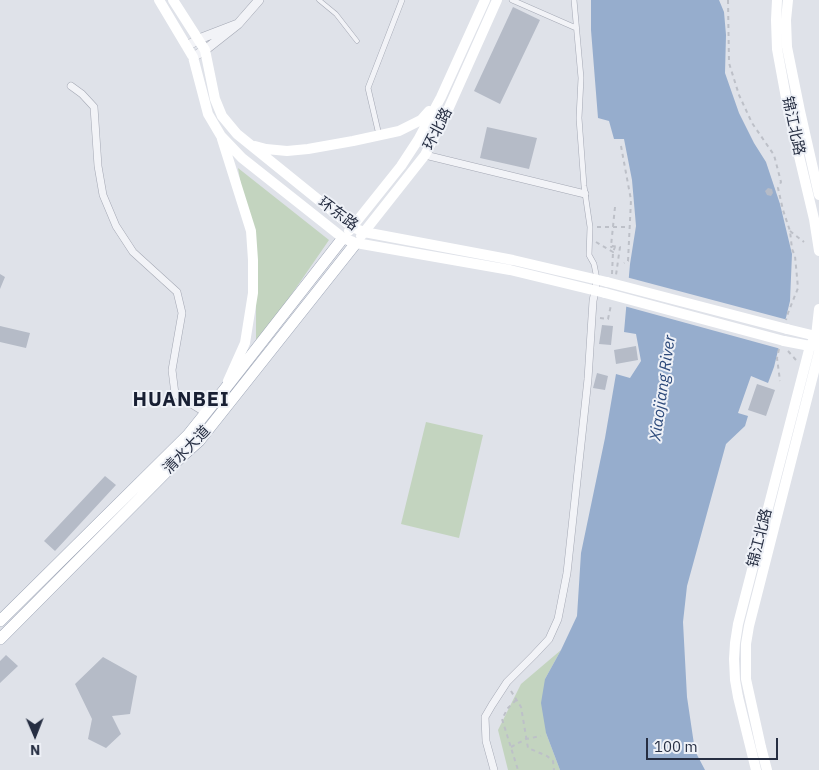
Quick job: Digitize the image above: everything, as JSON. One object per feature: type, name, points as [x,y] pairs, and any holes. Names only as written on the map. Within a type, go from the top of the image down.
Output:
[{"type":"main road","name":"环东路","points":[[159,0],[193,57],[208,114],[221,136],[242,158],[343,238],[356,243],[510,270],[605,284]]},
{"type":"main road","name":"环东路","points":[[173,0],[205,50],[215,99],[222,116],[237,134],[352,227],[364,232],[513,260],[605,284]]},
{"type":"main road","name":"环北路","points":[[343,238],[401,166],[418,140],[441,97],[485,0]]},
{"type":"main road","name":"环北路","points":[[356,243],[425,155],[447,112],[497,0]]},
{"type":"main road","name":"锦江北路","points":[[777,0],[777,49],[789,114],[814,219],[819,251]]},
{"type":"main road","name":"锦江北路","points":[[788,0],[786,20],[787,47],[819,195]]},
{"type":"main road","points":[[251,145],[287,151],[344,143],[399,131],[421,120],[441,97]]},
{"type":"main road","points":[[221,136],[250,231],[253,260],[253,293],[245,342],[221,394]]},
{"type":"main road","name":"清水大道","points":[[0,621],[188,435],[343,238]]},
{"type":"main road","name":"清水大道","points":[[0,639],[199,441],[356,243]]},
{"type":"main road","points":[[605,284],[786,326],[816,341]]},
{"type":"main road","points":[[605,284],[784,347],[816,341]]},
{"type":"main road","name":"锦江北路","points":[[756,770],[735,680],[735,642],[816,341],[819,309]]},
{"type":"main road","name":"锦江北路","points":[[767,770],[746,679],[746,644],[819,352]]},
{"type":"street","points":[[193,57],[238,24],[259,0]]},
{"type":"street","points":[[379,135],[368,88],[402,0]]},
{"type":"street","points":[[512,0],[576,28]]},
{"type":"street","points":[[494,770],[486,741],[486,717],[492,704],[507,682],[549,639],[558,619],[567,573],[588,379],[593,301],[605,284],[589,255],[590,227],[585,194],[579,118],[580,78],[574,0]]},
{"type":"street","points":[[187,46],[198,39],[238,24]]},
{"type":"street","points":[[71,86],[82,94],[94,107],[102,195],[116,226],[133,252],[177,292],[182,313],[172,370],[176,394],[206,413]]},
{"type":"street","points":[[425,155],[585,194]]},
{"type":"lane","points":[[319,0],[336,14],[357,41]]},
{"type":"path","points":[[728,0],[730,63],[739,95],[752,123],[774,155],[781,182],[778,188],[795,256],[798,288],[788,313],[786,326]]},
{"type":"path","points":[[621,146],[631,200],[628,261],[624,263]]},
{"type":"path","points":[[605,284],[613,252],[615,208]]},
{"type":"path","points":[[590,227],[630,227]]},
{"type":"path","points":[[790,231],[804,242]]},
{"type":"path","points":[[590,238],[613,252]]},
{"type":"path","points":[[605,284],[620,247],[613,246]]},
{"type":"path","points":[[597,318],[608,319],[611,305]]},
{"type":"path","points":[[780,381],[777,358],[784,347],[797,362]]},
{"type":"path","points":[[508,687],[521,707],[528,748],[547,756],[553,761],[554,770]]},
{"type":"path","points":[[516,700],[508,708],[502,719],[518,770]]},
{"type":"path","points":[[511,747],[526,739],[541,736]]},
{"type":"green space","points":[[238,168],[329,240],[256,346],[256,268]]},
{"type":"green space","points":[[426,422],[483,435],[459,538],[401,524]]},
{"type":"green space","points":[[561,650],[545,679],[546,733],[560,770],[508,770],[498,730],[521,684]]},
{"type":"water","name":"Xiaojiang River","points":[[591,0],[719,0],[724,12],[726,35],[725,73],[739,113],[766,162],[780,204],[792,254],[790,301],[774,367],[768,383],[751,376],[738,413],[748,416],[745,426],[726,444],[687,586],[683,622],[687,697],[695,751],[705,770],[560,770],[546,733],[541,703],[545,679],[577,616],[581,553],[616,374],[630,378],[641,361],[636,334],[624,332],[630,264],[636,226],[632,180],[624,139],[614,139],[609,121],[598,118],[591,30]]},
{"type":"pier","points":[[626,277],[788,320],[781,349],[624,306]]},
{"type":"building","points":[[513,7],[540,20],[500,104],[474,91]]},
{"type":"building","points":[[487,127],[537,138],[529,169],[480,158]]},
{"type":"building","points":[[768,188],[772,189],[773,193],[771,196],[767,195],[765,191]]},
{"type":"building","points":[[0,274],[5,277],[0,289]]},
{"type":"building","points":[[602,325],[613,326],[611,345],[599,344]]},
{"type":"building","points":[[0,326],[30,333],[26,348],[0,342]]},
{"type":"building","points":[[636,346],[638,360],[616,364],[614,350]]},
{"type":"building","points":[[597,373],[608,376],[605,390],[593,388]]},
{"type":"building","points":[[757,384],[775,390],[766,416],[748,410]]},
{"type":"building","points":[[105,476],[116,485],[55,551],[44,541]]},
{"type":"building","points":[[6,655],[18,666],[0,683],[0,661]]},
{"type":"building","points":[[103,657],[137,676],[130,714],[112,716],[121,734],[106,748],[88,739],[92,719],[75,684]]},
{"type":"district","name":"HUANBEI","points":[[181,400]]}]
